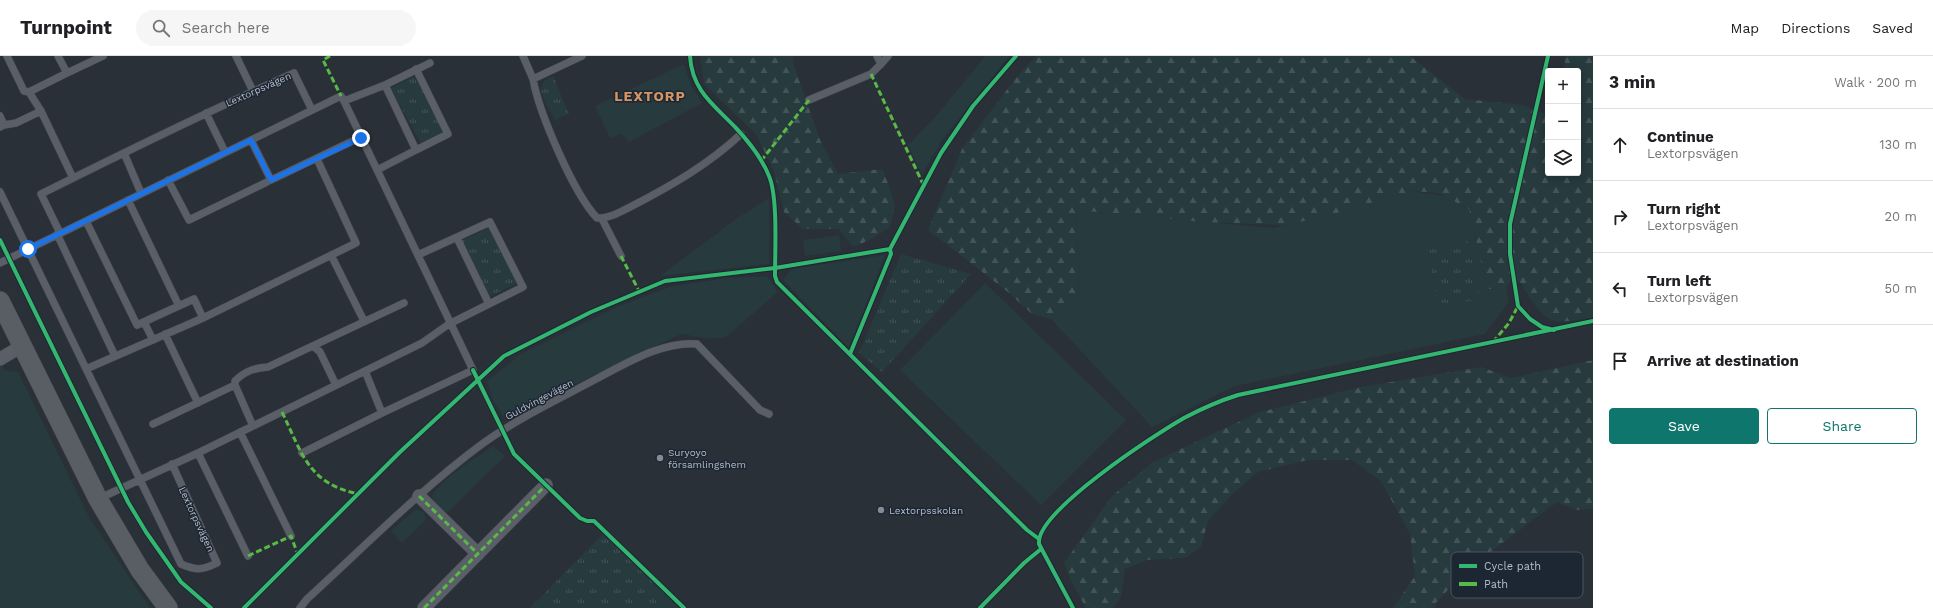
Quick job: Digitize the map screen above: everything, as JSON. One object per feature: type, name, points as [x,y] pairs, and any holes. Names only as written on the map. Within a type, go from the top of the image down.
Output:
[{"type":"street","points":[[0,301],[98,499],[140,570],[168,608]]},
{"type":"street","points":[[0,359],[22,346]]},
{"type":"street","points":[[424,608],[546,485]]},
{"type":"street","points":[[419,496],[478,554]]},
{"type":"lane","points":[[7,56],[24,91],[29,92],[41,111],[73,178]]},
{"type":"lane","points":[[58,56],[67,73]]},
{"type":"lane","points":[[29,92],[103,56]]},
{"type":"lane","points":[[236,56],[252,91]]},
{"type":"lane","points":[[523,56],[533,79],[536,94],[552,134],[583,200],[597,218],[602,219],[619,212],[677,182],[708,162],[741,134]]},
{"type":"lane","points":[[533,79],[582,56]]},
{"type":"lane","points":[[877,56],[881,64]]},
{"type":"lane","points":[[809,100],[871,74],[888,56]]},
{"type":"lane","points":[[0,263],[312,110],[385,85],[430,63]]},
{"type":"lane","points":[[377,170],[448,134],[416,69]]},
{"type":"lane","name":"Lextorpsvägen","points":[[115,356],[41,194],[252,91],[294,73],[312,110]]},
{"type":"lane","points":[[385,85],[416,150]]},
{"type":"lane","points":[[302,453],[473,370],[449,324],[343,99]]},
{"type":"lane","points":[[0,116],[2,126],[16,123],[41,111]]},
{"type":"lane","points":[[206,113],[225,152]]},
{"type":"lane","points":[[251,140],[271,180],[361,138]]},
{"type":"lane","points":[[124,154],[141,193]]},
{"type":"lane","points":[[86,369],[203,318],[356,243],[317,159]]},
{"type":"lane","points":[[168,180],[189,220],[268,182]]},
{"type":"lane","name":"Lextorpsvägen","points":[[0,192],[181,564],[190,568],[202,570],[217,563],[172,464]]},
{"type":"lane","points":[[128,200],[179,306]]},
{"type":"lane","points":[[602,219],[621,256]]},
{"type":"lane","points":[[86,221],[137,325],[194,299],[203,318]]},
{"type":"lane","points":[[98,499],[198,453],[422,343],[449,324],[523,287],[490,222],[418,256]]},
{"type":"lane","points":[[457,238],[489,304]]},
{"type":"lane","points":[[331,255],[364,321]]},
{"type":"lane","points":[[253,426],[235,385],[235,381],[242,374],[255,368],[268,367],[404,303]]},
{"type":"lane","points":[[144,322],[153,340]]},
{"type":"lane","points":[[165,334],[198,403]]},
{"type":"lane","name":"Guldvingevägen","points":[[300,608],[307,599],[419,496],[482,445],[506,428],[608,374],[665,346],[683,343],[696,344],[760,410],[769,414]]},
{"type":"lane","points":[[313,346],[320,352],[336,385]]},
{"type":"lane","points":[[365,371],[382,413]]},
{"type":"lane","points":[[153,424],[235,385]]},
{"type":"lane","points":[[240,432],[291,536]]},
{"type":"lane","points":[[198,453],[248,556]]},
{"type":"green space","points":[[700,56],[793,56],[794,66],[820,140],[838,174],[883,169],[895,205],[890,227],[872,239],[853,247],[839,229],[803,229],[784,212],[774,171],[756,134],[704,84]]},
{"type":"green space","points":[[985,56],[1009,56],[942,140],[922,175],[908,145],[938,114]]},
{"type":"green space","points":[[1036,56],[1410,56],[1465,99],[1522,105],[1545,114],[1545,176],[1581,176],[1581,68],[1564,68],[1566,56],[1593,56],[1593,317],[1567,321],[1552,320],[1538,309],[1520,282],[1510,281],[1506,290],[1487,289],[1469,209],[1438,193],[1412,191],[1319,218],[1284,225],[1202,222],[1076,210],[1079,292],[1069,311],[1051,319],[1032,314],[1008,292],[928,230],[962,149],[1015,79]]},
{"type":"green space","points":[[684,64],[691,85],[702,103],[629,142],[622,134],[610,138],[595,106]]},
{"type":"green space","points":[[414,76],[444,131],[421,144],[391,88]]},
{"type":"green space","points":[[553,76],[569,114],[555,120],[542,96],[541,90],[542,85],[546,80]]},
{"type":"green space","points":[[1412,191],[1445,196],[1469,209],[1487,289],[1506,290],[1509,302],[1485,334],[1235,386],[1152,427],[1051,319],[1069,311],[1079,292],[1076,210],[1274,228]]},
{"type":"green space","points":[[769,198],[769,264],[660,276],[739,217]]},
{"type":"green space","points":[[489,228],[517,283],[488,297],[461,241]]},
{"type":"green space","points":[[839,235],[841,251],[805,256],[803,240]]},
{"type":"green space","points":[[1468,241],[1480,299],[1439,307],[1427,250]]},
{"type":"green space","points":[[901,254],[971,274],[882,372],[859,353]]},
{"type":"green space","points":[[885,255],[849,348],[783,280],[791,269]]},
{"type":"green space","points":[[767,276],[778,292],[726,337],[711,339],[681,334],[504,418],[493,400],[487,381],[521,354],[619,306],[672,286],[729,278]]},
{"type":"green space","points":[[985,283],[1126,420],[1041,505],[900,370]]},
{"type":"green space","points":[[0,355],[4,370],[18,372],[89,517],[150,608],[0,608]]},
{"type":"green space","points":[[1593,360],[1593,509],[1576,510],[1557,502],[1490,552],[1451,552],[1451,586],[1436,603],[1435,608],[1393,608],[1415,576],[1410,534],[1381,481],[1352,460],[1308,460],[1258,472],[1232,494],[1208,521],[1201,547],[1184,558],[1147,560],[1125,569],[1121,597],[1113,608],[1086,608],[1070,579],[1064,563],[1112,496],[1153,462],[1260,412],[1361,387],[1481,367],[1511,378]]},
{"type":"green space","points":[[493,446],[505,456],[447,513],[434,502],[432,496],[444,482]]},
{"type":"green space","points":[[416,509],[424,512],[426,520],[402,543],[391,531]]},
{"type":"green space","points":[[603,534],[679,608],[530,608]]},
{"type":"marked path","points":[[330,56],[323,60],[341,96]]},
{"type":"marked path","points":[[871,74],[923,184]]},
{"type":"marked path","points":[[761,161],[809,100]]},
{"type":"marked path","points":[[621,256],[639,291]]},
{"type":"marked path","points":[[1493,342],[1509,323],[1518,306]]},
{"type":"marked path","points":[[282,412],[295,441],[309,465],[317,474],[328,483],[359,494]]},
{"type":"marked path","points":[[424,608],[546,485]]},
{"type":"marked path","points":[[419,496],[478,554]]},
{"type":"marked path","points":[[248,556],[291,536],[298,555]]},
{"type":"cycle path","points":[[690,56],[695,79],[700,88],[712,104],[736,128],[750,145],[763,163],[769,176],[772,185],[775,210],[775,276],[777,282],[1027,530],[1039,539]]},
{"type":"cycle path","points":[[244,608],[400,452],[504,356],[591,312],[665,281],[775,268],[890,249],[941,153],[973,106],[1016,56]]},
{"type":"cycle path","points":[[1548,56],[1510,224],[1510,254],[1518,306],[1530,319],[1542,327],[1554,330]]},
{"type":"cycle path","points":[[0,240],[128,502],[146,532],[181,582],[211,608]]},
{"type":"cycle path","points":[[850,354],[891,254],[890,249]]},
{"type":"cycle path","points":[[1073,608],[1039,544],[1043,530],[1056,513],[1076,494],[1125,456],[1184,418],[1210,405],[1238,395],[1593,321]]},
{"type":"cycle path","points":[[473,370],[514,454],[580,518],[587,521],[594,521],[684,608]]},
{"type":"cycle path","points":[[980,608],[1024,563],[1041,549]]},
{"type":"place","name":"Suryoyo församlingshem","points":[[660,458]]},
{"type":"place","name":"Lextorpsskolan","points":[[881,510]]},
{"type":"district","name":"LEXTORP","points":[[650,96]]},
{"type":"route","points":[[28,249],[251,140],[271,180],[361,138]]}]
